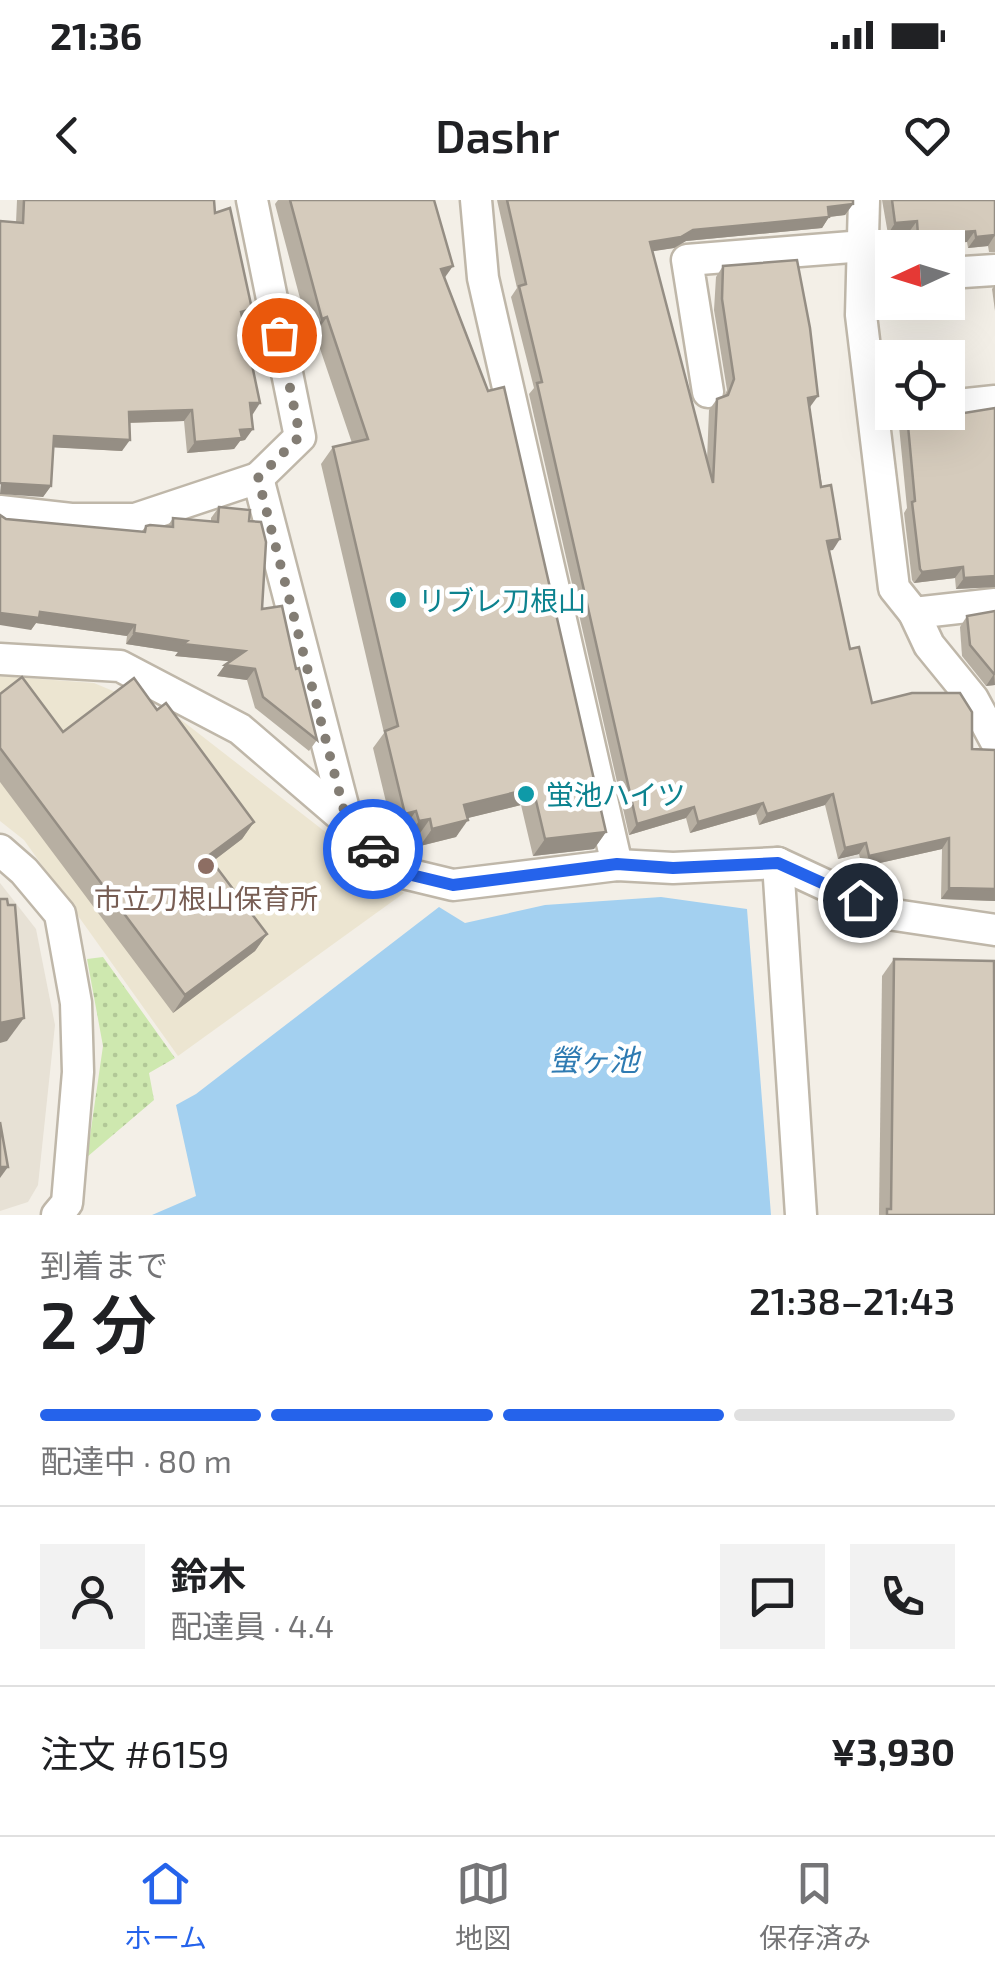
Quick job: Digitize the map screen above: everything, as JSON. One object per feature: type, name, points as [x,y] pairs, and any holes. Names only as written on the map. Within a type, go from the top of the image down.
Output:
[{"type":"street","points":[[0,511],[71,519],[136,519],[258,478],[300,436],[252,200]]},
{"type":"street","points":[[476,200],[483,278],[617,864]]},
{"type":"street","points":[[864,200],[860,316],[875,383]]},
{"type":"street","points":[[708,392],[687,260],[864,246],[875,252]]},
{"type":"street","points":[[965,271],[995,270]]},
{"type":"street","points":[[965,404],[995,401]]},
{"type":"street","points":[[883,430],[894,588],[914,613],[929,645],[973,698],[995,740]]},
{"type":"street","points":[[258,478],[347,822]]},
{"type":"street","points":[[914,613],[995,604]]},
{"type":"street","points":[[0,660],[120,666],[240,729],[347,822],[395,871],[453,885],[617,864],[673,868],[778,863],[888,914],[995,930]]},
{"type":"street","points":[[0,850],[24,871],[60,914],[76,1003],[78,1072],[67,1203],[57,1215]]},
{"type":"street","points":[[778,863],[801,1215]]},
{"type":"shaded area","name":"市立刀根山保育所","points":[[0,676],[94,683],[180,719],[404,893],[178,1056],[24,840],[0,821]]},
{"type":"shaded area","points":[[0,883],[36,929],[55,1025],[38,1185],[28,1202],[0,1211]]},
{"type":"green space","points":[[103,957],[175,1058],[149,1073],[154,1100],[87,1157],[103,1046],[87,959]]},
{"type":"water","name":"螢ヶ池","points":[[661,897],[747,909],[771,1215],[152,1215],[196,1196],[176,1105],[196,1094],[439,907],[465,923],[545,905]]},
{"type":"building","points":[[24,200],[214,200],[215,213],[230,208],[252,309],[241,312],[260,403],[250,403],[253,429],[240,430],[242,438],[195,442],[192,410],[129,412],[130,440],[54,436],[51,486],[0,483],[0,221],[23,223]]},
{"type":"building","points":[[290,200],[434,200],[453,266],[441,269],[488,391],[504,387],[606,832],[545,839],[533,788],[464,805],[468,820],[432,829],[430,819],[419,821],[416,811],[405,814],[385,731],[398,726],[333,447],[368,439],[327,317],[322,319]]},
{"type":"building","points":[[507,200],[853,200],[853,204],[828,207],[829,217],[693,230],[681,237],[650,242],[713,483],[717,399],[728,395],[734,379],[722,299],[723,266],[797,260],[818,396],[808,398],[821,487],[831,485],[840,539],[827,541],[850,649],[859,647],[872,703],[912,693],[960,693],[972,712],[972,749],[995,750],[995,889],[949,888],[949,838],[869,856],[866,843],[845,848],[833,794],[767,814],[763,803],[698,822],[694,807],[637,824],[537,383],[542,382],[519,286],[526,284]]},
{"type":"building","points":[[892,200],[995,200],[995,235],[976,237],[975,231],[918,230],[917,221],[895,223]]},
{"type":"building","points":[[995,408],[995,576],[964,578],[963,567],[922,572],[920,569],[908,430],[965,430],[965,413]]},
{"type":"building","points":[[219,507],[250,510],[249,521],[261,522],[266,542],[262,609],[282,606],[317,740],[263,697],[255,669],[225,665],[245,651],[183,644],[187,641],[134,633],[135,625],[40,612],[39,618],[0,613],[0,515],[6,519],[145,532],[150,525],[173,527],[173,518],[218,522]]},
{"type":"building","points":[[995,611],[994,674],[970,645],[967,616]]},
{"type":"building","points":[[22,677],[63,732],[134,678],[157,710],[166,703],[254,822],[208,856],[267,934],[185,995],[0,748],[0,694]]},
{"type":"building","points":[[0,899],[15,905],[24,1018],[0,1023]]},
{"type":"building","points":[[894,959],[994,961],[995,1215],[887,1215],[887,1209],[891,1209]]},
{"type":"building","points":[[0,1122],[8,1167],[0,1167]]},
{"type":"way so far","points":[[279,335],[300,436],[258,478],[347,822],[373,849]]},
{"type":"place","name":"リブレ刀根山","points":[[398,600]]},
{"type":"place","name":"蛍池ハイツ","points":[[526,794]]},
{"type":"place","name":"市立刀根山保育所","points":[[206,866]]},
{"type":"route","points":[[373,849],[395,871],[453,885],[617,864],[673,868],[778,863],[860,900]]}]
